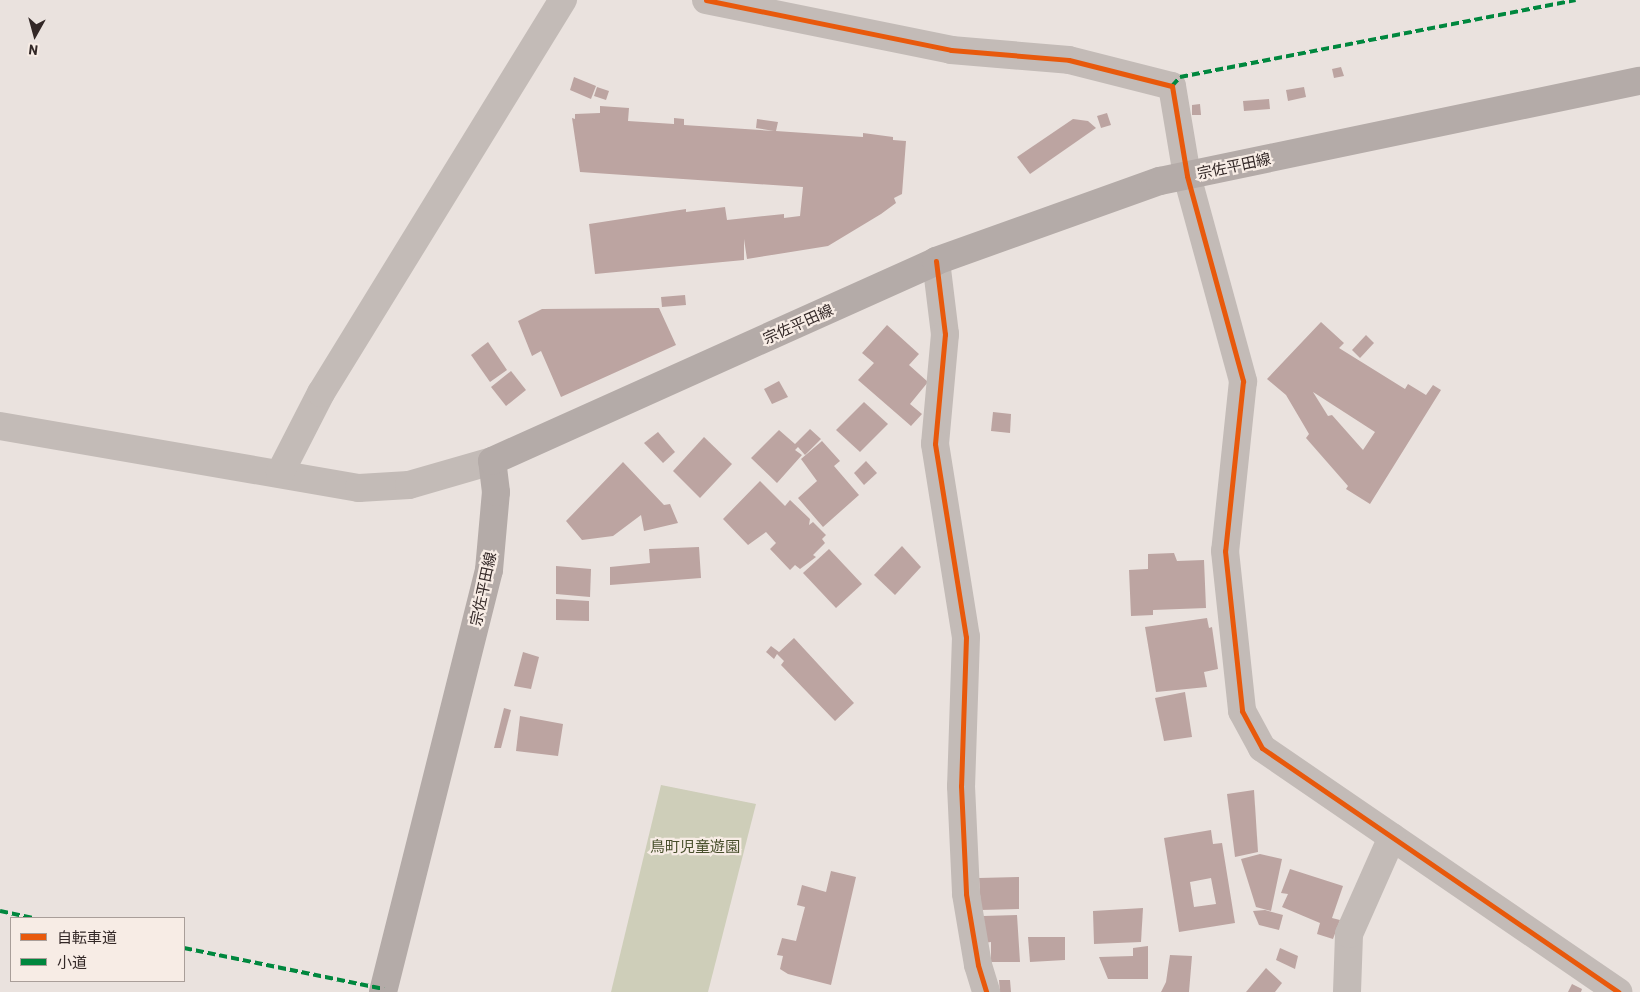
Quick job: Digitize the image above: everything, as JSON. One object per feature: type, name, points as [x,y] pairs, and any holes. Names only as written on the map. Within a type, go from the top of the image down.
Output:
[{"type":"main road","name":"宗佐平田線","points":[[389,991],[490,570],[496,492],[492,461],[936,261],[1160,181],[1640,81]]},
{"type":"street","points":[[280,473],[321,393],[562,0]]},
{"type":"street","points":[[706,0],[950,50],[1069,60],[1172,86],[1187,176],[1243,381],[1225,551],[1242,711],[1262,748],[1618,992]]},
{"type":"street","points":[[936,261],[945,334],[935,444],[966,637],[961,786],[966,894],[978,965],[986,992]]},
{"type":"street","points":[[0,426],[359,488],[409,485],[492,461]]},
{"type":"street","points":[[1347,992],[1349,934],[1392,837]]},
{"type":"green space","name":"鳥町児童遊園","points":[[661,785],[756,804],[708,992],[611,992]]},
{"type":"building","points":[[1341,67],[1344,76],[1334,78],[1332,69]]},
{"type":"building","points":[[574,77],[596,86],[591,99],[570,90]]},
{"type":"building","points":[[597,87],[609,91],[606,100],[594,96]]},
{"type":"building","points":[[1304,87],[1306,97],[1288,101],[1286,90]]},
{"type":"building","points":[[1269,99],[1270,109],[1244,111],[1243,101]]},
{"type":"building","points":[[1200,104],[1201,115],[1192,115],[1192,105]]},
{"type":"building","points":[[600,106],[629,108],[628,121],[674,124],[674,118],[684,119],[684,125],[774,131],[756,128],[757,119],[778,122],[776,131],[863,137],[863,133],[893,137],[893,140],[906,141],[902,194],[894,198],[896,203],[881,214],[828,246],[747,259],[744,239],[744,260],[595,274],[589,224],[686,209],[686,212],[725,207],[727,220],[784,214],[784,218],[800,216],[803,187],[580,172],[572,118],[575,119],[575,114],[600,113]]},
{"type":"building","points":[[1107,113],[1111,125],[1101,128],[1097,116]]},
{"type":"building","points":[[1073,119],[1088,121],[1096,128],[1030,174],[1017,157]]},
{"type":"building","points":[[685,295],[686,305],[662,307],[661,297]]},
{"type":"building","points":[[659,308],[676,345],[561,397],[541,351],[532,356],[518,321],[542,309]]},
{"type":"building","points":[[1321,322],[1344,343],[1339,348],[1405,389],[1408,384],[1426,395],[1433,385],[1441,390],[1370,504],[1346,489],[1348,486],[1306,438],[1309,434],[1286,395],[1267,379]],"holes":[[[1313,392],[1375,432],[1363,450],[1332,415],[1328,416]]]},
{"type":"building","points":[[887,325],[919,354],[909,365],[928,382],[910,404],[922,414],[911,426],[858,380],[874,363],[862,353]]},
{"type":"building","points":[[1366,335],[1374,343],[1360,358],[1352,350]]},
{"type":"building","points":[[488,342],[507,370],[490,382],[471,355]]},
{"type":"building","points":[[511,371],[526,390],[506,406],[491,387]]},
{"type":"building","points":[[779,381],[788,397],[772,404],[764,389]]},
{"type":"building","points":[[864,402],[888,424],[860,452],[836,430]]},
{"type":"building","points":[[993,412],[1011,414],[1010,433],[991,431]]},
{"type":"building","points":[[810,429],[821,439],[805,455],[798,447],[795,450],[802,455],[777,483],[751,458],[779,430],[795,444]]},
{"type":"building","points":[[658,432],[675,452],[663,463],[644,443]]},
{"type":"building","points":[[704,437],[732,464],[700,498],[673,471]]},
{"type":"building","points":[[822,441],[840,461],[834,466],[859,495],[823,527],[798,498],[817,481],[801,459]]},
{"type":"building","points":[[866,461],[877,473],[864,485],[854,473]]},
{"type":"building","points":[[623,462],[664,505],[670,504],[678,523],[644,531],[641,515],[613,536],[582,540],[566,521]]},
{"type":"building","points":[[760,481],[785,506],[790,500],[810,519],[809,525],[813,522],[826,535],[822,539],[825,543],[813,555],[816,557],[800,569],[795,565],[790,570],[770,549],[776,543],[766,532],[748,545],[723,519]]},
{"type":"building","points":[[902,546],[921,567],[895,595],[874,575]]},
{"type":"building","points":[[699,547],[701,578],[610,585],[610,567],[650,563],[649,549]]},
{"type":"building","points":[[829,549],[862,584],[836,608],[803,573]]},
{"type":"building","points":[[1174,553],[1177,561],[1204,560],[1206,608],[1153,610],[1153,615],[1131,616],[1129,570],[1148,569],[1148,554]]},
{"type":"building","points":[[556,566],[591,569],[590,597],[556,594]]},
{"type":"building","points":[[556,599],[589,601],[589,621],[556,620]]},
{"type":"building","points":[[1207,618],[1209,628],[1212,627],[1218,669],[1204,672],[1207,687],[1156,692],[1145,627]]},
{"type":"building","points":[[794,638],[854,703],[835,721],[781,665],[784,661],[777,654],[774,659],[766,652],[771,646],[779,652]]},
{"type":"building","points":[[523,652],[539,657],[531,689],[514,686]]},
{"type":"building","points":[[1185,692],[1192,737],[1164,741],[1155,698]]},
{"type":"building","points":[[504,708],[511,710],[501,748],[494,748]]},
{"type":"building","points":[[520,716],[563,724],[558,756],[516,751]]},
{"type":"building","points":[[1254,790],[1258,852],[1235,857],[1227,794]]},
{"type":"building","points":[[1211,830],[1213,844],[1222,843],[1235,923],[1179,932],[1164,838]],"holes":[[[1211,878],[1216,904],[1194,907],[1190,882]]]},
{"type":"building","points":[[1260,854],[1282,859],[1271,911],[1256,907],[1241,859]]},
{"type":"building","points":[[1290,869],[1343,886],[1332,918],[1340,920],[1333,939],[1317,934],[1320,923],[1282,907],[1288,894],[1281,893]]},
{"type":"building","points":[[831,871],[856,877],[831,985],[788,974],[780,969],[783,956],[777,955],[782,938],[796,941],[805,907],[797,905],[802,885],[826,892]]},
{"type":"building","points":[[1019,877],[1019,909],[981,910],[979,878]]},
{"type":"building","points":[[1143,908],[1141,942],[1094,944],[1093,911]]},
{"type":"building","points":[[1265,910],[1283,915],[1279,930],[1259,925],[1253,911]]},
{"type":"building","points":[[1017,915],[1020,962],[991,962],[991,942],[983,943],[983,916]]},
{"type":"building","points":[[1028,937],[1065,937],[1065,960],[1030,962]]},
{"type":"building","points":[[1148,946],[1148,979],[1108,979],[1099,957],[1133,956],[1133,948]]},
{"type":"building","points":[[1280,948],[1298,956],[1295,969],[1276,960]]},
{"type":"building","points":[[1170,955],[1192,956],[1189,992],[1161,992],[1166,982]]},
{"type":"building","points":[[1266,968],[1282,983],[1275,992],[1246,992]]},
{"type":"building","points":[[999,980],[1010,980],[1011,992],[1000,992]]},
{"type":"building","points":[[1572,984],[1582,989],[1581,992],[1568,992]]},
{"type":"marked path","points":[[1172,86],[1180,77],[1576,0]]},
{"type":"marked path","points":[[0,911],[29,917]]},
{"type":"marked path","points":[[185,948],[384,989]]},
{"type":"cycle path","points":[[706,0],[951,50],[1069,60],[1172,86],[1187,176],[1243,381],[1225,551],[1242,711],[1262,748],[1618,992]]},
{"type":"cycle path","points":[[936,261],[945,334],[935,444],[966,637],[961,786],[966,894],[978,965],[986,992]]}]
